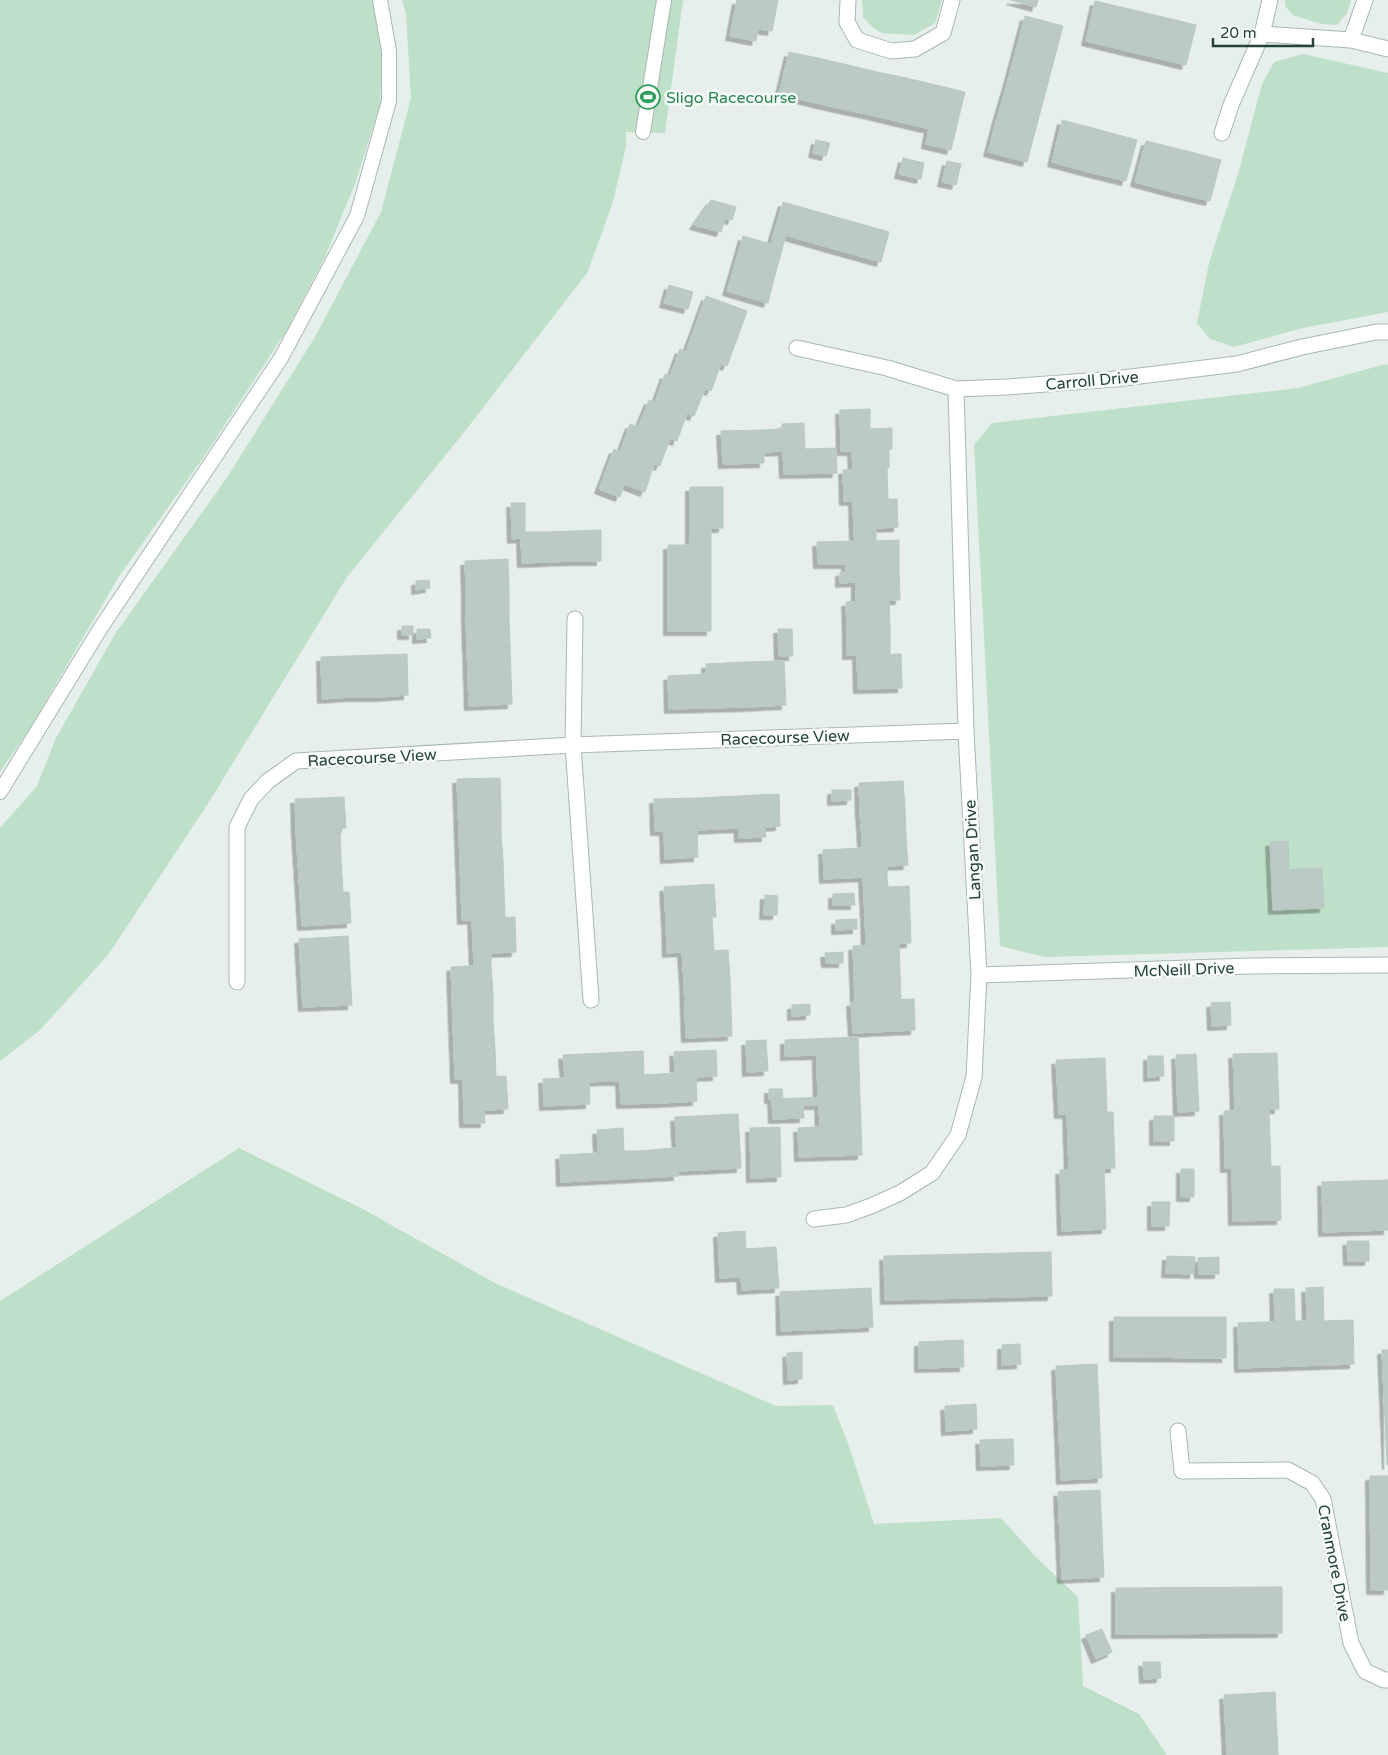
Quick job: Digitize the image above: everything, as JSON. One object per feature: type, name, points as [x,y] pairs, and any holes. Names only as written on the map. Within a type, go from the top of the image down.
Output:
[{"type":"street","points":[[848,0],[847,22],[857,40],[891,51],[915,49],[943,34],[952,0]]},
{"type":"street","points":[[1222,133],[1231,106],[1262,34],[1270,0]]},
{"type":"street","points":[[1351,40],[1365,0]]},
{"type":"street","points":[[1262,34],[1351,40],[1388,49]]},
{"type":"street","name":"Carroll Drive","points":[[797,348],[887,368],[956,389],[1115,379],[1238,364],[1376,332],[1388,332]]},
{"type":"street","name":"Langan Drive","points":[[814,1219],[846,1215],[900,1193],[932,1174],[958,1135],[974,1077],[979,975],[966,731],[956,389]]},
{"type":"street","points":[[575,618],[573,745],[591,1000]]},
{"type":"street","name":"Racecourse View","points":[[237,982],[236,827],[250,799],[268,781],[296,761],[573,745],[966,731]]},
{"type":"street","name":"McNeill Drive","points":[[979,975],[1250,966],[1388,965]]},
{"type":"street","name":"Cranmore Drive","points":[[1178,1431],[1182,1472],[1288,1470],[1312,1483],[1323,1499],[1351,1643],[1365,1671],[1388,1680]]},
{"type":"lane","points":[[0,792],[100,629],[280,358],[357,216],[389,101],[389,51],[380,0]]},
{"type":"lane","points":[[643,132],[664,0]]},
{"type":"green space","points":[[0,0],[372,0],[382,53],[380,105],[355,184],[325,257],[287,330],[203,458],[118,578],[32,725],[0,772]]},
{"type":"green space","name":"Sligo Racecourse","points":[[402,0],[683,0],[665,133],[626,132],[626,147],[612,205],[587,273],[465,431],[347,577],[209,802],[108,955],[40,1030],[0,1061],[0,828],[37,786],[56,738],[115,634],[226,479],[315,337],[381,212],[411,98],[406,13]]},
{"type":"green space","points":[[862,0],[942,0],[935,23],[914,35],[882,33],[872,27],[863,17]]},
{"type":"green space","points":[[1285,0],[1351,0],[1347,13],[1337,25],[1321,24],[1293,15],[1285,6]]},
{"type":"green space","points":[[1303,54],[1388,73],[1388,312],[1303,328],[1234,347],[1210,339],[1197,323],[1209,263],[1238,174],[1262,84],[1274,62]]},
{"type":"green space","points":[[1388,365],[1388,947],[1045,957],[1000,946],[974,445],[992,423],[1298,388]]},
{"type":"green space","points":[[239,1148],[361,1208],[495,1283],[776,1406],[833,1405],[850,1449],[874,1524],[1001,1518],[1036,1557],[1078,1597],[1083,1686],[1139,1714],[1167,1755],[0,1755],[0,1301]]},
{"type":"building","points":[[737,0],[778,0],[772,31],[758,29],[756,41],[730,36]]},
{"type":"building","points":[[1011,0],[1038,0],[1036,7]]},
{"type":"building","points":[[1095,1],[1129,9],[1119,49],[1086,41]]},
{"type":"building","points":[[1129,9],[1163,17],[1153,57],[1119,49]]},
{"type":"building","points":[[1025,16],[1063,26],[1054,60],[1016,50]]},
{"type":"building","points":[[1163,17],[1196,25],[1186,65],[1153,57]]},
{"type":"building","points":[[1016,50],[1054,60],[1045,94],[1007,84]]},
{"type":"building","points":[[789,52],[818,58],[808,101],[779,94]]},
{"type":"building","points":[[818,58],[848,65],[838,108],[808,101]]},
{"type":"building","points":[[848,65],[877,72],[867,114],[838,108]]},
{"type":"building","points":[[877,72],[906,78],[896,121],[867,114]]},
{"type":"building","points":[[906,78],[936,85],[926,128],[896,121]]},
{"type":"building","points":[[1007,84],[1045,94],[1036,128],[997,118]]},
{"type":"building","points":[[936,85],[965,92],[951,150],[926,144],[929,128],[926,128]]},
{"type":"building","points":[[997,118],[1036,128],[1027,162],[988,152]]},
{"type":"building","points":[[1062,120],[1100,130],[1089,172],[1052,162]]},
{"type":"building","points":[[1100,130],[1137,140],[1126,181],[1089,172]]},
{"type":"building","points":[[816,140],[830,143],[826,156],[813,153]]},
{"type":"building","points":[[1146,141],[1183,150],[1172,192],[1135,182]]},
{"type":"building","points":[[1183,150],[1221,160],[1210,201],[1172,192]]},
{"type":"building","points":[[903,158],[924,163],[921,179],[899,174]]},
{"type":"building","points":[[947,161],[961,164],[956,185],[942,182]]},
{"type":"building","points":[[711,200],[736,207],[732,220],[725,219],[721,232],[694,225]]},
{"type":"building","points":[[783,202],[818,212],[810,242],[774,232]]},
{"type":"building","points":[[818,212],[854,222],[845,252],[810,242]]},
{"type":"building","points":[[854,222],[889,232],[881,262],[845,252]]},
{"type":"building","points":[[774,232],[786,235],[775,275],[735,264],[743,236],[771,244]]},
{"type":"building","points":[[735,264],[775,275],[768,303],[727,291]]},
{"type":"building","points":[[669,285],[693,292],[688,309],[664,303]]},
{"type":"building","points":[[706,296],[747,311],[737,339],[696,324]]},
{"type":"building","points":[[696,324],[737,339],[727,366],[686,351]]},
{"type":"building","points":[[680,349],[721,364],[711,391],[670,376]]},
{"type":"building","points":[[665,374],[705,389],[694,416],[655,402]]},
{"type":"building","points":[[649,400],[687,414],[677,441],[638,427]]},
{"type":"building","points":[[870,409],[870,429],[892,428],[892,449],[889,450],[889,468],[853,469],[852,451],[841,451],[840,410]]},
{"type":"building","points":[[804,423],[805,449],[836,448],[837,473],[784,474],[783,451],[764,452],[763,430],[782,429],[782,424]]},
{"type":"building","points":[[630,424],[670,439],[660,466],[620,452]]},
{"type":"building","points":[[763,430],[764,463],[723,464],[721,431]]},
{"type":"building","points":[[614,449],[654,464],[645,492],[624,484],[620,497],[599,489]]},
{"type":"building","points":[[887,468],[888,500],[844,501],[843,470]]},
{"type":"building","points":[[690,487],[723,487],[723,528],[711,528],[711,537],[690,537]]},
{"type":"building","points":[[897,499],[898,527],[876,528],[876,535],[854,535],[853,500]]},
{"type":"building","points":[[511,503],[525,503],[525,532],[547,532],[548,562],[522,563],[521,538],[512,539]]},
{"type":"building","points":[[601,530],[601,561],[574,561],[574,531]]},
{"type":"building","points":[[574,531],[574,561],[548,562],[547,532]]},
{"type":"building","points":[[854,535],[876,535],[876,541],[899,540],[899,570],[846,571],[846,564],[818,564],[817,542],[855,541]]},
{"type":"building","points":[[690,537],[711,537],[711,573],[668,573],[668,545],[690,545]]},
{"type":"building","points":[[508,559],[509,589],[466,589],[465,561]]},
{"type":"building","points":[[899,570],[900,600],[856,601],[856,582],[840,583],[840,572]]},
{"type":"building","points":[[668,573],[711,573],[711,602],[668,602]]},
{"type":"building","points":[[429,580],[430,588],[416,590],[416,581]]},
{"type":"building","points":[[466,589],[509,589],[509,617],[466,619]]},
{"type":"building","points":[[889,600],[890,627],[847,629],[846,602]]},
{"type":"building","points":[[668,602],[711,602],[711,631],[668,631]]},
{"type":"building","points":[[509,617],[510,647],[467,648],[466,619]]},
{"type":"building","points":[[402,626],[413,626],[413,635],[402,635]]},
{"type":"building","points":[[890,627],[890,654],[847,655],[847,629]]},
{"type":"building","points":[[417,629],[430,629],[431,638],[417,639]]},
{"type":"building","points":[[778,629],[792,629],[793,656],[779,656]]},
{"type":"building","points":[[510,647],[511,675],[468,677],[467,648]]},
{"type":"building","points":[[407,654],[408,695],[380,697],[378,655]]},
{"type":"building","points":[[901,654],[902,688],[858,689],[857,655]]},
{"type":"building","points":[[378,655],[380,697],[351,697],[349,656]]},
{"type":"building","points":[[349,656],[351,697],[322,699],[321,657]]},
{"type":"building","points":[[784,661],[786,705],[747,707],[745,662]]},
{"type":"building","points":[[745,662],[747,707],[708,708],[706,664]]},
{"type":"building","points":[[707,674],[708,708],[669,709],[668,676]]},
{"type":"building","points":[[511,675],[512,704],[469,706],[468,677]]},
{"type":"building","points":[[500,778],[501,806],[458,807],[457,779]]},
{"type":"building","points":[[903,781],[905,809],[860,812],[859,783]]},
{"type":"building","points":[[832,790],[851,790],[851,800],[832,801]]},
{"type":"building","points":[[779,794],[780,826],[765,827],[766,837],[739,838],[737,796]]},
{"type":"building","points":[[737,796],[739,828],[697,830],[696,798]]},
{"type":"building","points":[[344,797],[346,828],[296,831],[295,799]]},
{"type":"building","points":[[696,798],[698,857],[665,859],[664,831],[655,831],[654,799]]},
{"type":"building","points":[[501,806],[501,834],[459,835],[458,807]]},
{"type":"building","points":[[905,809],[906,837],[862,839],[860,812]]},
{"type":"building","points":[[340,829],[341,860],[298,863],[296,831]]},
{"type":"building","points":[[501,834],[503,861],[460,863],[459,835]]},
{"type":"building","points":[[906,837],[908,865],[887,866],[887,876],[824,879],[823,850],[862,848],[862,839]]},
{"type":"building","points":[[1288,841],[1289,870],[1297,869],[1299,909],[1273,910],[1270,842]]},
{"type":"building","points":[[341,860],[343,892],[300,894],[298,863]]},
{"type":"building","points":[[503,861],[504,890],[461,892],[460,863]]},
{"type":"building","points":[[1322,868],[1324,908],[1299,909],[1297,869]]},
{"type":"building","points":[[887,876],[888,887],[909,886],[910,914],[865,916],[863,877]]},
{"type":"building","points":[[714,884],[716,917],[666,920],[664,887]]},
{"type":"building","points":[[504,890],[505,918],[462,920],[461,892]]},
{"type":"building","points":[[349,892],[351,923],[302,926],[300,894]]},
{"type":"building","points":[[854,893],[855,905],[833,905],[833,894]]},
{"type":"building","points":[[765,895],[778,896],[777,915],[764,915]]},
{"type":"building","points":[[910,914],[911,943],[866,945],[865,916]]},
{"type":"building","points":[[515,917],[516,952],[491,953],[491,965],[474,965],[472,919]]},
{"type":"building","points":[[712,918],[714,950],[667,953],[666,920]]},
{"type":"building","points":[[857,919],[857,929],[836,930],[836,920]]},
{"type":"building","points":[[348,936],[350,970],[301,973],[299,939]]},
{"type":"building","points":[[899,944],[900,972],[854,974],[853,946]]},
{"type":"building","points":[[728,950],[730,979],[684,981],[682,952]]},
{"type":"building","points":[[843,952],[843,963],[826,963],[825,953]]},
{"type":"building","points":[[491,965],[493,993],[452,995],[451,967]]},
{"type":"building","points":[[350,970],[352,1005],[303,1007],[301,973]]},
{"type":"building","points":[[900,972],[901,999],[855,1002],[854,974]]},
{"type":"building","points":[[730,979],[731,1008],[685,1010],[684,981]]},
{"type":"building","points":[[493,993],[493,1021],[453,1023],[452,995]]},
{"type":"building","points":[[914,999],[915,1030],[853,1033],[851,1002]]},
{"type":"building","points":[[1230,1002],[1231,1025],[1212,1026],[1211,1003]]},
{"type":"building","points":[[810,1004],[810,1015],[792,1016],[792,1005]]},
{"type":"building","points":[[731,1008],[732,1036],[686,1038],[685,1010]]},
{"type":"building","points":[[493,1021],[495,1049],[454,1050],[453,1023]]},
{"type":"building","points":[[858,1037],[859,1067],[817,1068],[817,1055],[785,1056],[785,1040]]},
{"type":"building","points":[[766,1040],[768,1071],[747,1072],[746,1041]]},
{"type":"building","points":[[495,1049],[496,1077],[455,1079],[454,1050]]},
{"type":"building","points":[[716,1050],[717,1076],[696,1077],[697,1101],[661,1103],[659,1074],[675,1073],[674,1052]]},
{"type":"building","points":[[643,1051],[644,1075],[659,1074],[661,1103],[621,1104],[620,1081],[605,1081],[604,1053]]},
{"type":"building","points":[[604,1053],[605,1081],[589,1082],[590,1104],[544,1106],[543,1079],[565,1078],[563,1055]]},
{"type":"building","points":[[1277,1053],[1279,1109],[1235,1111],[1233,1054]]},
{"type":"building","points":[[1196,1054],[1199,1111],[1178,1112],[1176,1055]]},
{"type":"building","points":[[1148,1056],[1163,1056],[1164,1076],[1148,1077]]},
{"type":"building","points":[[1105,1058],[1107,1112],[1059,1114],[1056,1060]]},
{"type":"building","points":[[859,1067],[860,1096],[818,1097],[817,1068]]},
{"type":"building","points":[[506,1076],[508,1109],[484,1110],[485,1123],[464,1123],[463,1078]]},
{"type":"building","points":[[769,1089],[782,1089],[783,1099],[769,1099]]},
{"type":"building","points":[[860,1096],[861,1125],[820,1127],[819,1105],[803,1105],[804,1118],[773,1119],[772,1099]]},
{"type":"building","points":[[1269,1110],[1271,1166],[1225,1168],[1224,1111]]},
{"type":"building","points":[[1113,1112],[1115,1168],[1069,1170],[1067,1113]]},
{"type":"building","points":[[738,1114],[741,1168],[678,1171],[675,1117]]},
{"type":"building","points":[[1154,1116],[1174,1116],[1174,1141],[1154,1141]]},
{"type":"building","points":[[861,1125],[862,1155],[799,1157],[798,1128]]},
{"type":"building","points":[[780,1127],[781,1177],[751,1178],[750,1128]]},
{"type":"building","points":[[623,1128],[624,1151],[637,1151],[639,1178],[600,1180],[597,1130]]},
{"type":"building","points":[[676,1148],[678,1176],[639,1178],[637,1151]]},
{"type":"building","points":[[599,1153],[600,1180],[561,1182],[560,1155]]},
{"type":"building","points":[[1280,1166],[1281,1220],[1233,1221],[1232,1167]]},
{"type":"building","points":[[1104,1169],[1106,1229],[1062,1231],[1060,1170]]},
{"type":"building","points":[[1181,1169],[1194,1169],[1194,1197],[1181,1197]]},
{"type":"building","points":[[1388,1180],[1388,1230],[1323,1232],[1322,1182]]},
{"type":"building","points":[[1152,1202],[1170,1202],[1169,1226],[1152,1226]]},
{"type":"building","points":[[745,1231],[746,1249],[776,1247],[779,1288],[742,1290],[741,1277],[720,1278],[718,1233]]},
{"type":"building","points":[[1347,1241],[1369,1241],[1369,1261],[1348,1261]]},
{"type":"building","points":[[1051,1252],[1052,1296],[885,1300],[884,1256]]},
{"type":"building","points":[[1167,1256],[1195,1257],[1194,1274],[1166,1273]]},
{"type":"building","points":[[1219,1257],[1219,1274],[1199,1274],[1198,1258]]},
{"type":"building","points":[[1323,1287],[1325,1365],[1297,1366],[1295,1321],[1307,1321],[1306,1288]]},
{"type":"building","points":[[871,1288],[873,1327],[781,1331],[780,1292]]},
{"type":"building","points":[[1274,1289],[1294,1289],[1297,1366],[1268,1367],[1266,1322],[1275,1322]]},
{"type":"building","points":[[1114,1317],[1226,1317],[1226,1358],[1114,1357]]},
{"type":"building","points":[[1353,1320],[1354,1364],[1325,1365],[1324,1321]]},
{"type":"building","points":[[1266,1322],[1268,1367],[1239,1368],[1238,1323]]},
{"type":"building","points":[[963,1340],[964,1367],[919,1368],[919,1342]]},
{"type":"building","points":[[1020,1344],[1021,1364],[1002,1365],[1002,1345]]},
{"type":"building","points":[[1382,1350],[1388,1350],[1388,1465],[1387,1465]]},
{"type":"building","points":[[802,1352],[802,1379],[788,1380],[787,1353]]},
{"type":"building","points":[[1097,1364],[1102,1478],[1061,1480],[1056,1366]]},
{"type":"building","points":[[976,1404],[977,1429],[946,1431],[945,1406]]},
{"type":"building","points":[[1013,1439],[1014,1465],[981,1466],[980,1440]]},
{"type":"building","points":[[1370,1476],[1388,1476],[1388,1590],[1371,1590]]},
{"type":"building","points":[[1100,1490],[1104,1577],[1062,1579],[1058,1492]]},
{"type":"building","points":[[1282,1587],[1282,1633],[1116,1634],[1116,1588]]},
{"type":"building","points":[[1102,1629],[1112,1652],[1096,1659],[1086,1635]]},
{"type":"building","points":[[1143,1662],[1160,1662],[1161,1678],[1144,1679]]},
{"type":"building","points":[[1275,1692],[1278,1755],[1227,1755],[1224,1695]]},
{"type":"place","name":"Sligo Racecourse","points":[[648,97]]}]
